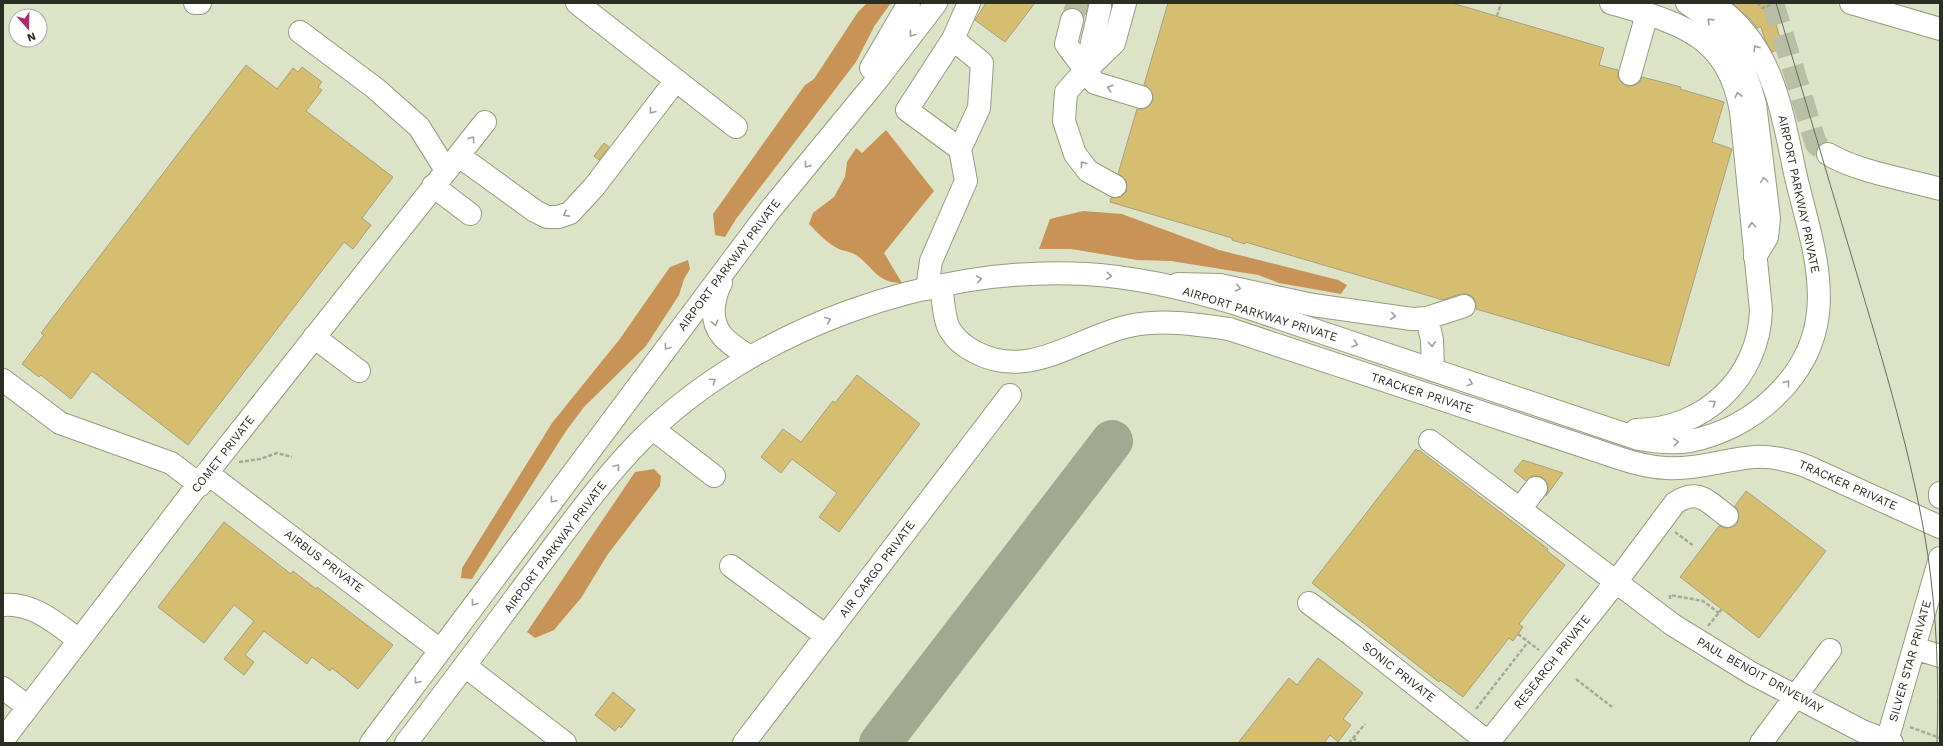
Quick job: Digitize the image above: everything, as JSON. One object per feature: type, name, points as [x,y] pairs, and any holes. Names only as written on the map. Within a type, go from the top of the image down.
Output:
[{"type":"main road","points":[[195,3],[200,3]]},
{"type":"main road","points":[[577,3],[736,127]]},
{"type":"main road","name":"AIRPORT PARKWAY PRIVATE","points":[[831,134],[909,3]]},
{"type":"main road","name":"AIRPORT PARKWAY PRIVATE","points":[[371,743],[741,249],[831,134],[877,80],[936,3]]},
{"type":"main road","points":[[953,39],[982,63],[979,108],[960,149],[908,110],[953,39],[969,3]]},
{"type":"main road","points":[[1115,186],[1088,171],[1075,154],[1064,121],[1066,92],[1093,62],[1114,43],[1125,3]]},
{"type":"main road","name":"AIRPORT PARKWAY PRIVATE","points":[[1597,426],[1651,430],[1668,427],[1687,420],[1703,411],[1720,398],[1735,383],[1745,369],[1752,356],[1760,327],[1761,310],[1741,111],[1738,94],[1732,76],[1723,60],[1696,34],[1673,22],[1611,3]]},
{"type":"main road","points":[[1687,3],[1708,19],[1726,39],[1751,86],[1756,104],[1768,218],[1767,237],[1755,257]]},
{"type":"main road","name":"AIRPORT PARKWAY PRIVATE","points":[[406,743],[586,502],[624,458],[653,429],[708,384],[779,342],[828,320],[880,301],[934,287],[1002,276],[1052,273],[1103,275],[1157,283],[1219,299],[1639,439],[1669,443],[1689,441],[1731,427],[1754,415],[1773,399],[1785,386],[1808,350],[1818,314],[1819,294],[1815,260],[1780,110],[1768,70],[1758,51],[1745,33],[1730,17],[1712,3]]},
{"type":"main road","points":[[1851,3],[1940,29]]},
{"type":"main road","points":[[1093,11],[1079,45],[1093,62]]},
{"type":"main road","points":[[1093,11],[1094,83],[1141,97]]},
{"type":"main road","points":[[1630,74],[1648,14]]},
{"type":"main road","points":[[300,32],[375,88],[419,127],[446,170],[470,214]]},
{"type":"main road","points":[[446,170],[547,217],[565,216],[570,213],[594,186],[676,80]]},
{"type":"main road","name":"COMET PRIVATE","points":[[3,740],[203,479],[485,122]]},
{"type":"main road","name":"TRACKER PRIVATE","points":[[960,149],[966,181],[931,261],[934,287],[949,330],[967,348],[991,359],[1020,363],[1035,361],[1087,339],[1128,326],[1172,322],[1228,329],[1648,466],[1666,468],[1701,467],[1756,457],[1788,460],[1806,466],[1940,527]]},
{"type":"main road","points":[[1828,154],[1842,162],[1940,189]]},
{"type":"main road","points":[[741,249],[719,287],[713,314],[715,326],[720,335],[729,344],[750,358]]},
{"type":"main road","points":[[1157,283],[1220,285],[1313,305],[1412,319],[1470,308]]},
{"type":"main road","points":[[1433,370],[1432,340],[1434,316]]},
{"type":"main road","points":[[314,338],[359,371]]},
{"type":"main road","name":"AIRBUS PRIVATE","points":[[3,380],[60,423],[171,463],[203,479],[440,650],[465,666]]},
{"type":"main road","name":"AIR CARGO PRIVATE","points":[[744,743],[1010,395]]},
{"type":"main road","points":[[653,429],[714,476]]},
{"type":"main road","name":"PAUL BENOIT DRIVEWAY","points":[[1430,441],[1673,625],[1713,651],[1796,697],[1862,731],[1890,735]]},
{"type":"main road","points":[[1520,509],[1536,488]]},
{"type":"main road","name":"RESEARCH PRIVATE","points":[[1488,743],[1616,582],[1675,504],[1688,496],[1699,496],[1727,516]]},
{"type":"main road","name":"SILVER STAR PRIVATE","points":[[1890,735],[1940,558]]},
{"type":"main road","points":[[731,566],[826,636]]},
{"type":"main road","name":"SONIC PRIVATE","points":[[1309,603],[1352,635],[1488,743]]},
{"type":"main road","points":[[3,605],[31,609],[44,615],[79,640]]},
{"type":"main road","points":[[1914,648],[1940,656]]},
{"type":"main road","points":[[1761,743],[1830,650]]},
{"type":"main road","points":[[465,666],[565,743]]},
{"type":"main road","points":[[3,688],[28,707]]},
{"type":"path","points":[[1497,16],[1501,3]]},
{"type":"path","points":[[1757,3],[1762,8],[1771,5]]},
{"type":"path","points":[[239,462],[260,459],[277,453],[292,457]]},
{"type":"path","points":[[1661,522],[1694,546]]},
{"type":"path","points":[[1673,625],[1670,595],[1703,601],[1718,613]]},
{"type":"path","points":[[1518,634],[1542,653]]},
{"type":"path","points":[[1468,727],[1475,710],[1528,642]]},
{"type":"path","points":[[1576,679],[1612,707]]},
{"type":"path","points":[[1349,743],[1365,724]]},
{"type":"path","points":[[1890,735],[1940,738]]},
{"type":"path","points":[[1353,738],[1359,743]]},
{"type":"shaded area","points":[[867,3],[891,3],[875,25],[856,62],[736,219],[725,237],[715,235],[713,214],[805,85],[814,79],[858,12]]},
{"type":"shaded area","points":[[886,130],[934,191],[884,253],[902,283],[886,280],[876,274],[856,255],[831,245],[809,224],[813,213],[834,197],[845,177],[847,162],[856,148],[862,153]]},
{"type":"shaded area","points":[[1083,211],[1122,214],[1219,250],[1338,280],[1347,285],[1341,294],[1279,283],[1258,275],[1171,261],[1137,260],[1071,249],[1039,249],[1050,219]]},
{"type":"shaded area","points":[[688,260],[690,269],[684,279],[679,295],[646,346],[584,407],[566,431],[472,579],[461,578],[462,568],[552,423],[619,340],[670,267]]},
{"type":"shaded area","points":[[654,469],[661,476],[660,486],[608,554],[581,598],[554,630],[535,638],[527,632],[635,472]]},
{"type":"building","points":[[986,3],[1035,3],[1005,42],[975,20]]},
{"type":"building","points":[[1072,3],[1088,3],[1086,14],[1083,15],[1075,8],[1066,10],[1067,5]]},
{"type":"building","points":[[1168,3],[1452,3],[1604,48],[1599,65],[1618,70],[1618,77],[1626,86],[1633,86],[1639,83],[1642,77],[1681,87],[1680,89],[1724,102],[1712,142],[1732,149],[1669,366],[1476,309],[1476,302],[1472,296],[1467,294],[1460,294],[1443,300],[1245,242],[1245,244],[1232,240],[1232,238],[1110,202],[1111,198],[1121,197],[1126,192],[1126,180],[1118,174],[1137,109],[1143,109],[1149,106],[1153,100],[1153,94],[1150,89],[1144,85]]},
{"type":"building","points":[[1732,3],[1770,3],[1783,48],[1772,52],[1765,40],[1761,27],[1757,28],[1751,20]]},
{"type":"building","points":[[246,65],[277,89],[293,68],[298,72],[302,67],[322,82],[318,87],[322,90],[306,111],[393,177],[362,218],[371,225],[353,249],[344,242],[188,445],[92,371],[71,399],[41,375],[39,377],[22,364],[44,335],[41,333]]},
{"type":"building","points":[[604,143],[609,147],[599,160],[594,156]]},
{"type":"building","points":[[857,375],[920,424],[839,532],[819,517],[837,493],[792,459],[781,473],[761,457],[783,429],[801,442],[833,401],[835,403]]},
{"type":"building","points":[[1416,449],[1548,549],[1547,551],[1565,565],[1519,624],[1523,627],[1513,641],[1509,638],[1463,697],[1440,680],[1439,682],[1312,583]]},
{"type":"building","points":[[1523,460],[1563,473],[1546,496],[1548,484],[1543,478],[1532,476],[1526,481],[1514,471]]},
{"type":"building","points":[[1746,491],[1826,551],[1759,638],[1680,577],[1719,526],[1726,528],[1737,524],[1739,517],[1735,506]]},
{"type":"building","points":[[224,522],[291,574],[293,571],[316,589],[317,587],[393,645],[358,689],[332,668],[330,671],[312,657],[307,664],[264,631],[245,655],[254,662],[244,675],[224,659],[254,621],[234,605],[204,643],[158,607]]},
{"type":"building","points":[[1318,658],[1363,693],[1343,719],[1351,725],[1338,742],[1330,735],[1324,743],[1238,743],[1289,678],[1297,685]]},
{"type":"building","points":[[613,692],[635,710],[621,728],[619,726],[615,731],[595,715]]},
{"type":"taxiway","points":[[880,743],[1112,441]]},
{"type":"tunnel","points":[[1072,20],[1077,3]]},
{"type":"tunnel","points":[[1773,3],[1816,144],[1828,154]]},
{"type":"tram line","points":[[1776,3],[1867,306],[1897,412],[1922,520],[1931,579],[1935,626],[1938,696],[1937,743]]}]
